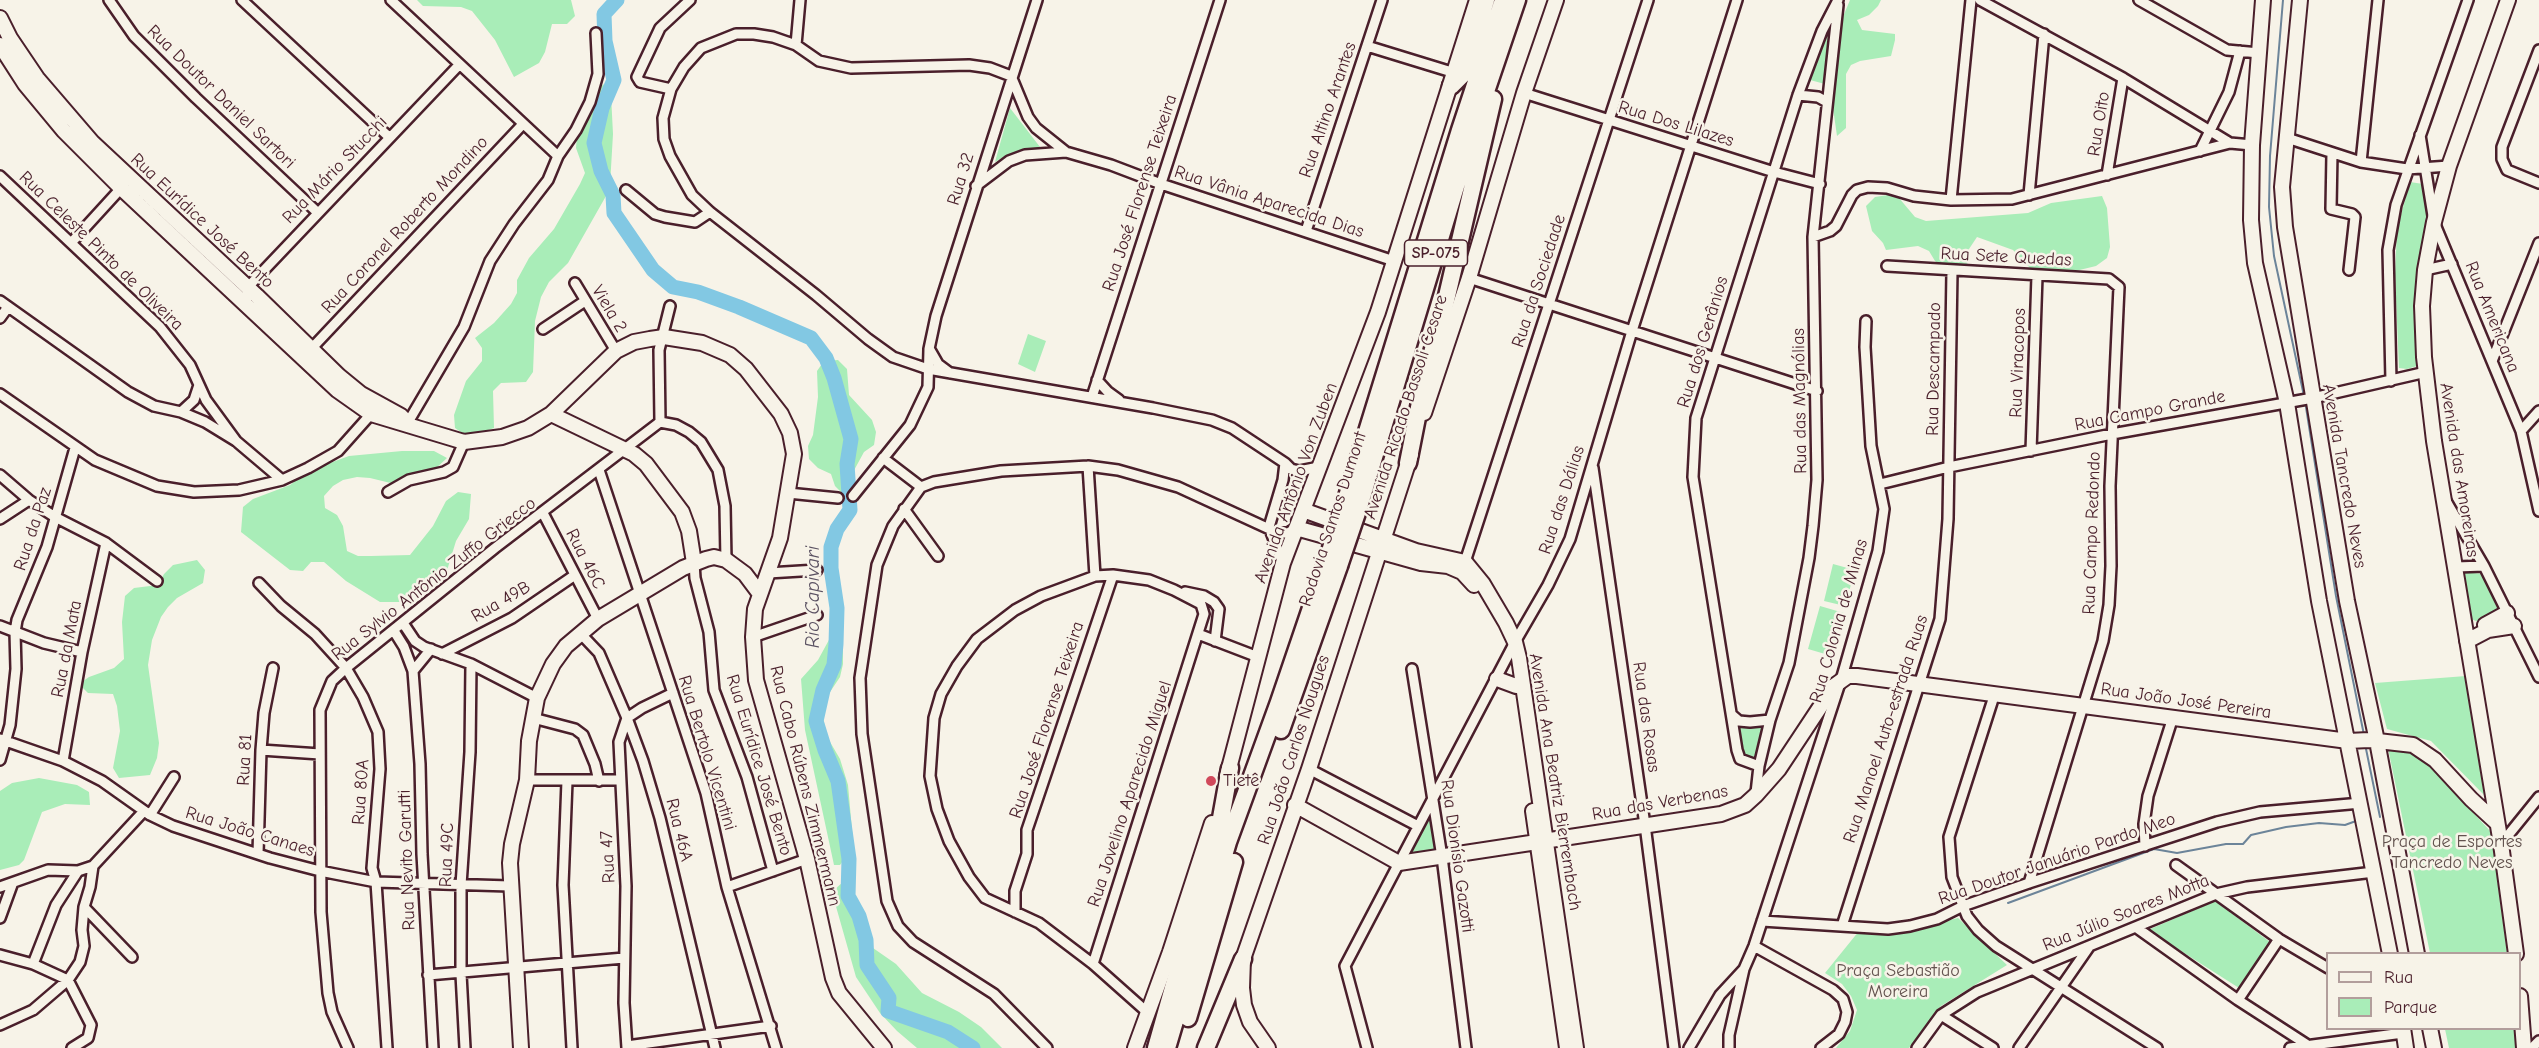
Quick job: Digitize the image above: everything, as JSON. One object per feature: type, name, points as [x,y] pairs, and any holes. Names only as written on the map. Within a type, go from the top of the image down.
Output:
[{"type":"highway","points":[[1453,80],[1463,74],[1486,0]]},
{"type":"highway","name":"Rodovia Santos Dumont","points":[[1352,505],[1457,141],[1503,0]]},
{"type":"highway","name":"Rodovia Santos Dumont","points":[[1167,1048],[1228,842],[1333,563],[1517,0]]},
{"type":"highway","points":[[1408,463],[1424,382],[1503,66],[1502,46]]},
{"type":"highway","name":"Rodovia Santos Dumont","points":[[1179,1048],[1239,842],[1305,665],[1333,563]]},
{"type":"highway","points":[[1156,1048],[1221,818],[1230,768]]},
{"type":"highway","points":[[1206,1048],[1243,959]]},
{"type":"street","name":"Rua Doutor Daniel Sartori","points":[[109,0],[134,36],[317,212]]},
{"type":"street","points":[[242,0],[389,137]]},
{"type":"street","points":[[671,89],[640,82],[637,78],[660,28],[690,0]]},
{"type":"street","points":[[796,45],[800,0]]},
{"type":"street","name":"Rua 32","points":[[853,496],[910,425],[928,387],[929,349],[936,316],[1036,0]]},
{"type":"street","name":"Rua José Florense Teixeira","points":[[1092,397],[1220,0]]},
{"type":"street","name":"Rua Altino Arantes","points":[[1306,231],[1382,0]]},
{"type":"street","name":"Avenida Antônio Von Zuben","points":[[1135,1048],[1165,970],[1230,768],[1283,562],[1378,312],[1477,0]]},
{"type":"street","name":"Avenida Ricado Bassoli Cesare","points":[[1377,551],[1469,278],[1524,93],[1556,0]]},
{"type":"street","name":"Rua da Sociedade","points":[[1463,567],[1648,0]]},
{"type":"street","name":"Rua das Dálias","points":[[1367,1048],[1345,966],[1563,557],[1737,0]]},
{"type":"street","name":"Rua dos Gerânios","points":[[1759,766],[1740,759],[1732,715],[1693,477],[1696,418],[1798,95],[1822,31],[1838,0]]},
{"type":"street","name":"Rua das Magnólias","points":[[1756,795],[1759,766],[1770,720],[1789,663],[1809,558],[1817,480],[1813,237],[1838,0]]},
{"type":"street","points":[[1951,200],[1971,0]]},
{"type":"street","points":[[1980,0],[2123,78],[2230,143]]},
{"type":"street","points":[[2139,0],[2227,50],[2259,52]]},
{"type":"street","points":[[2263,0],[2252,145],[2251,220],[2254,252],[2290,403],[2319,601],[2351,741],[2390,952]]},
{"type":"street","name":"Avenida Tancredo Neves","points":[[2300,0],[2282,187],[2284,217],[2311,399],[2347,601],[2417,952]]},
{"type":"street","points":[[2361,162],[2378,0]]},
{"type":"street","points":[[2391,381],[2388,249],[2396,205],[2468,0]]},
{"type":"street","name":"Avenida das Amoreiras","points":[[2508,0],[2449,166],[2434,222],[2425,270],[2422,322],[2434,441],[2501,844],[2516,952]]},
{"type":"street","points":[[394,1],[459,65],[558,156]]},
{"type":"street","name":"Rua Eurídice José Bento","points":[[0,18],[10,38],[54,100],[125,183],[246,304],[337,390],[371,414],[464,442],[502,437],[528,428],[551,414]]},
{"type":"street","points":[[407,424],[464,327],[490,261],[514,224],[548,180],[558,156],[576,130],[596,87],[598,74],[596,33]]},
{"type":"street","points":[[1011,76],[990,68],[969,65],[888,68],[835,66],[819,61],[796,45],[754,34],[736,34],[701,48],[684,66],[671,89],[663,118],[664,139],[681,178],[692,195],[710,212],[893,357],[952,375],[1092,397],[1212,420],[1249,437],[1291,469],[1299,471],[1319,467]]},
{"type":"street","points":[[2029,195],[2044,34]]},
{"type":"street","name":"Rua Eurídice José Bento","points":[[0,45],[25,84],[63,131],[248,287],[361,394],[401,416],[407,424]]},
{"type":"street","points":[[1367,46],[1453,80]]},
{"type":"street","points":[[2539,50],[2502,147],[2502,159],[2506,170],[2539,183]]},
{"type":"street","points":[[2200,151],[2229,92],[2240,51]]},
{"type":"street","name":"Rua Mário Stucchi","points":[[248,287],[459,65]]},
{"type":"street","name":"Rua Vânia Aparecida Dias","points":[[1011,76],[1028,117],[1036,128],[1066,152]]},
{"type":"street","name":"Rua Oito","points":[[2107,175],[2123,78]]},
{"type":"street","name":"Rua Dos Lilazes","points":[[1524,93],[1774,172],[1820,184]]},
{"type":"street","points":[[1798,95],[1818,97],[1827,102]]},
{"type":"street","name":"Rua Coronel Roberto Mondino","points":[[312,348],[523,124]]},
{"type":"street","name":"Rua Americana","points":[[2420,135],[2434,222],[2521,431],[2539,511]]},
{"type":"street","points":[[2287,138],[2361,162],[2407,169],[2449,166]]},
{"type":"street","points":[[1813,237],[1830,231],[1836,226],[1852,195],[1857,190],[1868,187],[1887,188],[1914,196],[1990,201],[2029,195],[2230,143],[2252,145]]},
{"type":"street","name":"Rua Vânia Aparecida Dias","points":[[976,186],[1009,161],[1025,155],[1066,152],[1111,165],[1161,184],[1394,261]]},
{"type":"street","points":[[2332,153],[2331,209],[2352,214],[2355,217],[2349,270]]},
{"type":"street","name":"Rua Celeste Pinto de Oliveira","points":[[0,176],[160,327],[190,365],[214,411],[236,441]]},
{"type":"street","points":[[71,243],[125,183]]},
{"type":"street","points":[[626,190],[650,211],[665,218],[695,222],[710,212]]},
{"type":"street","points":[[2492,361],[2539,243]]},
{"type":"street","points":[[2425,270],[2452,264]]},
{"type":"street","name":"Rua Sete Quedas","points":[[1887,266],[2109,279],[2119,287]]},
{"type":"street","name":"Rua Descampado","points":[[1949,467],[1952,271]]},
{"type":"street","name":"Rua Viracopos","points":[[2031,451],[2037,276]]},
{"type":"street","points":[[1469,278],[1817,392]]},
{"type":"street","name":"Viela 2","points":[[575,284],[616,351]]},
{"type":"street","points":[[246,304],[248,287]]},
{"type":"street","name":"Rua Campo Redondo","points":[[2029,883],[2103,641],[2109,605],[2112,434],[2119,287]]},
{"type":"street","points":[[543,328],[585,301]]},
{"type":"street","points":[[0,318],[4,304],[128,392],[154,406],[181,412],[206,422],[236,441],[282,480]]},
{"type":"street","points":[[670,306],[659,350],[660,422],[676,425],[689,432],[701,442],[718,470],[725,506],[726,560]]},
{"type":"street","name":"Rua Colonia de Minas","points":[[1762,921],[1841,680],[1878,551],[1884,509],[1871,446],[1865,347],[1866,321]]},
{"type":"street","name":"Rua Cabo Rúbens Zimmermann","points":[[551,414],[616,351],[634,342],[664,337],[702,343],[730,355],[746,369],[782,414],[793,444],[794,461],[780,538],[755,609],[753,637],[756,680],[807,859],[833,978],[839,993],[884,1048]]},
{"type":"street","points":[[929,349],[938,364],[952,375]]},
{"type":"street","name":"Rua Campo Grande","points":[[1880,484],[1949,467],[2112,434],[2311,399],[2426,372]]},
{"type":"street","points":[[1097,380],[1108,392],[1124,403]]},
{"type":"street","points":[[181,412],[194,400],[199,385]]},
{"type":"street","points":[[0,394],[94,460],[157,486],[194,492],[239,490],[282,480],[338,451],[371,414]]},
{"type":"street","points":[[2521,431],[2539,411]]},
{"type":"street","points":[[551,414],[634,454],[646,464],[682,512],[689,531],[694,563]]},
{"type":"street","name":"Rua Sylvio Antônio Zuffo Griecco","points":[[348,1048],[332,1012],[327,993],[320,871],[320,710],[323,699],[333,681],[346,668],[495,548],[660,422]]},
{"type":"street","points":[[388,492],[409,480],[444,472],[453,467],[464,442]]},
{"type":"street","name":"Rua da Paz","points":[[0,760],[16,669],[17,620],[47,547],[75,448]]},
{"type":"street","points":[[883,458],[921,487]]},
{"type":"street","name":"Rua das Rosas","points":[[1592,462],[1645,825],[1674,1048]]},
{"type":"street","points":[[1283,562],[1269,527],[1283,480],[1285,463]]},
{"type":"street","points":[[1047,1048],[994,994],[914,942],[898,926],[887,901],[862,734],[860,678],[877,565],[893,526],[921,487],[948,479],[1001,471],[1088,466],[1118,470],[1178,487],[1283,534],[1296,528],[1421,563],[1463,567]]},
{"type":"street","points":[[1088,466],[1095,576]]},
{"type":"street","name":"Rua Manoel Auto-estrada Ruas","points":[[1842,926],[1919,683],[1935,642],[1940,619],[1948,531],[1949,467]]},
{"type":"street","name":"Rua Bertolo Vicentini","points":[[599,470],[706,793],[727,887],[776,1048]]},
{"type":"street","points":[[0,475],[29,500],[55,517],[106,543],[157,581]]},
{"type":"street","points":[[788,493],[838,498]]},
{"type":"street","points":[[2445,499],[2484,566],[2539,676]]},
{"type":"street","points":[[0,519],[29,500]]},
{"type":"street","points":[[904,509],[938,556]]},
{"type":"street","points":[[1303,510],[1463,567]]},
{"type":"street","name":"Rua 46C","points":[[543,513],[598,620]]},
{"type":"street","name":"Rua da Mata","points":[[63,761],[82,652],[106,543]]},
{"type":"street","name":"Rua João Carlos Nougues","points":[[1268,1048],[1250,1022],[1244,1005],[1243,959],[1309,769],[1377,551]]},
{"type":"street","points":[[521,1048],[510,886],[512,844],[527,780],[537,698],[553,664],[566,646],[598,620],[694,563],[714,557],[726,560],[745,574],[760,594]]},
{"type":"street","name":"Rua Eurídice José Bento","points":[[694,563],[694,578],[709,632],[714,690],[747,777],[773,871]]},
{"type":"street","points":[[2456,567],[2484,566]]},
{"type":"street","name":"Avenida Ana Beatriz Bierrembach","points":[[1463,567],[1494,601],[1513,648],[1542,842],[1567,1048]]},
{"type":"street","points":[[768,573],[817,570]]},
{"type":"street","name":"Rua 49B","points":[[442,654],[512,618],[575,575]]},
{"type":"street","points":[[1147,1012],[1093,964],[1039,923],[985,898],[969,877],[949,841],[936,809],[930,776],[934,718],[941,694],[976,639],[1015,610],[1095,576],[1113,575],[1149,580],[1174,590],[1204,596],[1214,602],[1219,609],[1215,641]]},
{"type":"street","name":"Rua José Florense Teixeira","points":[[1015,912],[1015,891],[1027,854],[1027,830],[1113,575]]},
{"type":"street","name":"Rua 80A","points":[[259,583],[281,606],[315,634],[346,668],[363,697],[378,732],[381,747],[372,868],[376,882],[387,1048]]},
{"type":"street","name":"Rua Jovelino Aparecido Miguel","points":[[1093,964],[1204,614],[1201,604],[1174,590]]},
{"type":"street","points":[[2465,626],[2481,626],[2507,613]]},
{"type":"street","points":[[753,637],[817,615]]},
{"type":"street","points":[[403,623],[415,641],[431,650],[471,664],[537,698]]},
{"type":"street","points":[[0,626],[44,643],[82,652]]},
{"type":"street","points":[[2467,641],[2488,630],[2514,626]]},
{"type":"street","name":"Rua Nevito Garutti","points":[[394,631],[408,655],[413,671],[420,764],[433,1048]]},
{"type":"street","name":"Rua 46A","points":[[580,633],[599,653],[627,718],[660,819],[715,1048]]},
{"type":"street","points":[[1198,634],[1258,657]]},
{"type":"street","name":"Avenida Ana Beatriz Bierrembach","points":[[1513,648],[1516,686],[1576,1048]]},
{"type":"street","points":[[413,671],[431,650]]},
{"type":"street","name":"Rua 49C","points":[[465,1048],[461,974],[461,885],[470,752],[471,664]]},
{"type":"street","name":"Rua 81","points":[[258,854],[261,750],[264,713],[273,668]]},
{"type":"street","name":"Rua Dionísio Gazotti","points":[[1412,669],[1442,858],[1466,1048]]},
{"type":"street","name":"Rua João José Pereira","points":[[1841,680],[1857,676],[2351,741],[2402,742],[2421,749],[2435,760],[2497,823]]},
{"type":"street","points":[[1497,679],[1516,686]]},
{"type":"street","name":"Rua das Verbenas","points":[[1399,863],[1721,814],[1745,805],[1779,769],[1830,692],[1841,680]]},
{"type":"street","points":[[627,718],[673,693]]},
{"type":"street","points":[[1995,693],[1949,837],[1952,877],[1963,906],[1978,930],[1996,946],[2157,1048]]},
{"type":"street","points":[[1732,715],[1739,721],[1770,720]]},
{"type":"street","points":[[2145,846],[2144,824],[2148,796],[2173,717]]},
{"type":"street","points":[[533,718],[575,729],[583,735],[599,781]]},
{"type":"street","name":"Rua 47","points":[[627,718],[619,742],[619,780],[626,886],[624,958],[627,1047]]},
{"type":"street","name":"Rua João Canaes","points":[[4,741],[63,761],[102,781],[147,813],[172,826],[258,854],[320,871],[376,882],[510,886]]},
{"type":"street","points":[[261,750],[320,754]]},
{"type":"street","points":[[1309,769],[1418,826]]},
{"type":"street","points":[[0,887],[12,885],[48,870],[78,871],[93,866],[147,813],[174,777]]},
{"type":"street","points":[[527,780],[619,780]]},
{"type":"street","points":[[567,781],[563,885],[572,1048]]},
{"type":"street","points":[[2501,844],[2539,797]]},
{"type":"street","name":"Rua Doutor Januário Pardo Meo","points":[[1762,921],[1888,929],[1910,926],[1936,919],[1963,906],[2029,883],[2208,824],[2260,812],[2361,803]]},
{"type":"street","points":[[1295,805],[1399,863]]},
{"type":"street","points":[[727,887],[807,859]]},
{"type":"street","points":[[2176,865],[2279,939],[2326,967]]},
{"type":"street","points":[[0,1025],[33,1010],[68,980],[83,954],[84,907],[93,866]]},
{"type":"street","points":[[33,964],[56,905],[78,871]]},
{"type":"street","name":"Rua Júlio Soares Motta","points":[[1917,1048],[1941,1015],[1977,992],[2216,894],[2247,887],[2374,872]]},
{"type":"street","points":[[0,918],[12,885]]},
{"type":"street","points":[[84,907],[132,957]]},
{"type":"street","points":[[1729,1048],[1729,1035],[1744,969],[1762,921]]},
{"type":"street","points":[[2137,928],[2238,1000],[2306,1044]]},
{"type":"street","points":[[2238,1000],[2279,939]]},
{"type":"street","points":[[2019,1048],[2060,986],[2091,945]]},
{"type":"street","points":[[1754,946],[1833,990],[1843,999],[1847,1012],[1845,1022],[1839,1035],[1821,1048]]},
{"type":"street","points":[[0,955],[33,964],[68,980],[92,1025],[88,1038],[72,1048]]},
{"type":"street","points":[[428,975],[461,974],[624,958]]},
{"type":"street","points":[[1689,1048],[1720,996],[1744,969]]},
{"type":"street","points":[[2521,1009],[2524,1048]]},
{"type":"street","points":[[1941,1015],[1993,1048]]},
{"type":"street","points":[[627,1047],[771,1026]]},
{"type":"street","points":[[2430,1030],[2434,1048]]},
{"type":"street","points":[[2290,1048],[2403,1031],[2406,1048]]},
{"type":"street","points":[[2532,1048],[2539,1041]]},
{"type":"green space","points":[[417,0],[571,0],[575,16],[567,24],[552,24],[545,52],[539,63],[514,77],[495,40],[472,11],[461,7],[423,6]]},
{"type":"green space","points":[[1850,0],[1881,0],[1869,15],[1857,20],[1862,30],[1895,34],[1895,40],[1891,56],[1860,61],[1851,65],[1846,74],[1846,128],[1837,136],[1831,94],[1840,24]]},
{"type":"green space","points":[[1828,32],[1825,84],[1810,80]]},
{"type":"green space","points":[[607,82],[611,95],[613,134],[610,185],[606,196],[568,263],[549,282],[541,297],[535,321],[533,372],[526,382],[501,383],[493,391],[494,428],[477,434],[465,435],[455,428],[454,415],[466,381],[482,361],[482,348],[475,338],[494,323],[511,304],[517,293],[517,280],[529,258],[554,229],[580,184],[585,173],[576,148],[577,136],[596,90]]},
{"type":"green space","points":[[1010,108],[1040,147],[1005,156],[995,162]]},
{"type":"green space","points":[[2410,182],[2423,184],[2430,230],[2418,318],[2417,366],[2407,369],[2399,368],[2395,275],[2397,229]]},
{"type":"green space","points":[[1888,195],[1899,198],[1915,217],[1926,221],[2028,213],[2051,203],[2102,196],[2107,208],[2110,247],[2107,258],[2096,266],[2067,273],[2041,272],[2030,268],[2013,250],[1977,237],[1969,249],[1968,263],[1957,269],[1945,270],[1935,261],[1929,251],[1918,246],[1886,250],[1872,231],[1866,206],[1875,197]]},
{"type":"green space","points":[[1028,334],[1046,341],[1035,372],[1018,364]]},
{"type":"green space","points":[[838,360],[847,369],[849,395],[872,420],[876,432],[874,445],[864,452],[852,474],[849,497],[835,486],[831,474],[818,468],[809,459],[808,446],[813,435],[818,397],[817,371],[824,361]]},
{"type":"green space","points":[[402,451],[434,451],[447,458],[419,484],[407,487],[357,477],[343,480],[333,486],[324,496],[325,508],[337,515],[343,526],[347,551],[358,556],[371,556],[410,555],[433,526],[446,501],[458,492],[471,494],[469,519],[456,541],[445,577],[413,602],[380,602],[346,581],[324,562],[311,562],[303,571],[290,570],[241,532],[243,507],[253,499],[290,485],[308,471],[349,456]]},
{"type":"green space","points":[[197,560],[205,570],[203,583],[177,598],[168,607],[161,617],[152,640],[148,665],[159,743],[157,758],[150,775],[119,778],[113,768],[120,731],[113,694],[88,693],[79,684],[89,677],[114,668],[124,659],[122,622],[125,596],[134,588],[158,585],[173,565]]},
{"type":"green space","points":[[1833,564],[1855,570],[1845,606],[1824,601]]},
{"type":"green space","points":[[2463,572],[2484,574],[2500,607],[2496,615],[2489,620],[2478,622],[2469,618]]},
{"type":"green space","points":[[1820,606],[1844,613],[1832,656],[1808,649]]},
{"type":"green space","points":[[830,638],[843,638],[843,664],[840,677],[826,698],[822,710],[826,735],[840,759],[848,785],[853,841],[840,865],[834,865],[805,730],[801,679],[818,660]]},
{"type":"green space","points":[[2466,676],[2484,795],[2431,741],[2387,729],[2375,683]]},
{"type":"green space","points":[[1739,724],[1752,727],[1765,724],[1757,761],[1742,755]]},
{"type":"green space","name":"Praça de Esportes Tancredo Neves","points":[[2401,746],[2424,754],[2491,832],[2507,952],[2430,952],[2388,748]]},
{"type":"green space","points":[[39,778],[77,785],[89,792],[90,805],[65,804],[42,812],[24,860],[19,865],[0,870],[0,791],[12,783]]},
{"type":"green space","points":[[1430,813],[1436,853],[1408,856]]},
{"type":"green space","points":[[843,882],[853,889],[863,926],[873,948],[896,964],[922,993],[959,1012],[981,1027],[1002,1048],[917,1048],[897,1031],[880,1013],[856,977],[835,903],[834,890]]},
{"type":"green space","points":[[2215,901],[2270,942],[2239,988],[2148,930]]},
{"type":"green space","name":"Praça Sebastião Moreira","points":[[1958,918],[2007,965],[1941,1006],[1909,1048],[1836,1048],[1850,1031],[1857,1010],[1842,984],[1825,973],[1859,931],[1924,926]]},
{"type":"green space","points":[[2445,1030],[2517,1030],[2519,1048],[2449,1048]]},
{"type":"waterway","name":"Rio Capivari","points":[[617,0],[604,14],[605,41],[614,80],[602,108],[594,143],[601,171],[613,195],[614,213],[653,270],[673,287],[698,292],[739,307],[811,338],[826,358],[834,378],[851,439],[847,464],[850,510],[837,529],[831,547],[831,568],[837,608],[836,644],[834,665],[823,690],[816,721],[838,781],[849,859],[848,896],[859,916],[866,940],[867,965],[889,998],[888,1011],[948,1032],[973,1048]]},
{"type":"waterway","points":[[2283,0],[2270,156],[2269,207],[2274,256],[2304,396]]},
{"type":"waterway","points":[[2305,401],[2336,596],[2364,735]]},
{"type":"waterway","points":[[2365,744],[2380,817]]},
{"type":"waterway","points":[[2008,903],[2154,849],[2177,853],[2226,844],[2243,844],[2251,835],[2286,827],[2319,823],[2345,825],[2356,821]]},
{"type":"place","name":"Tietê","points":[[1211,781]]}]
